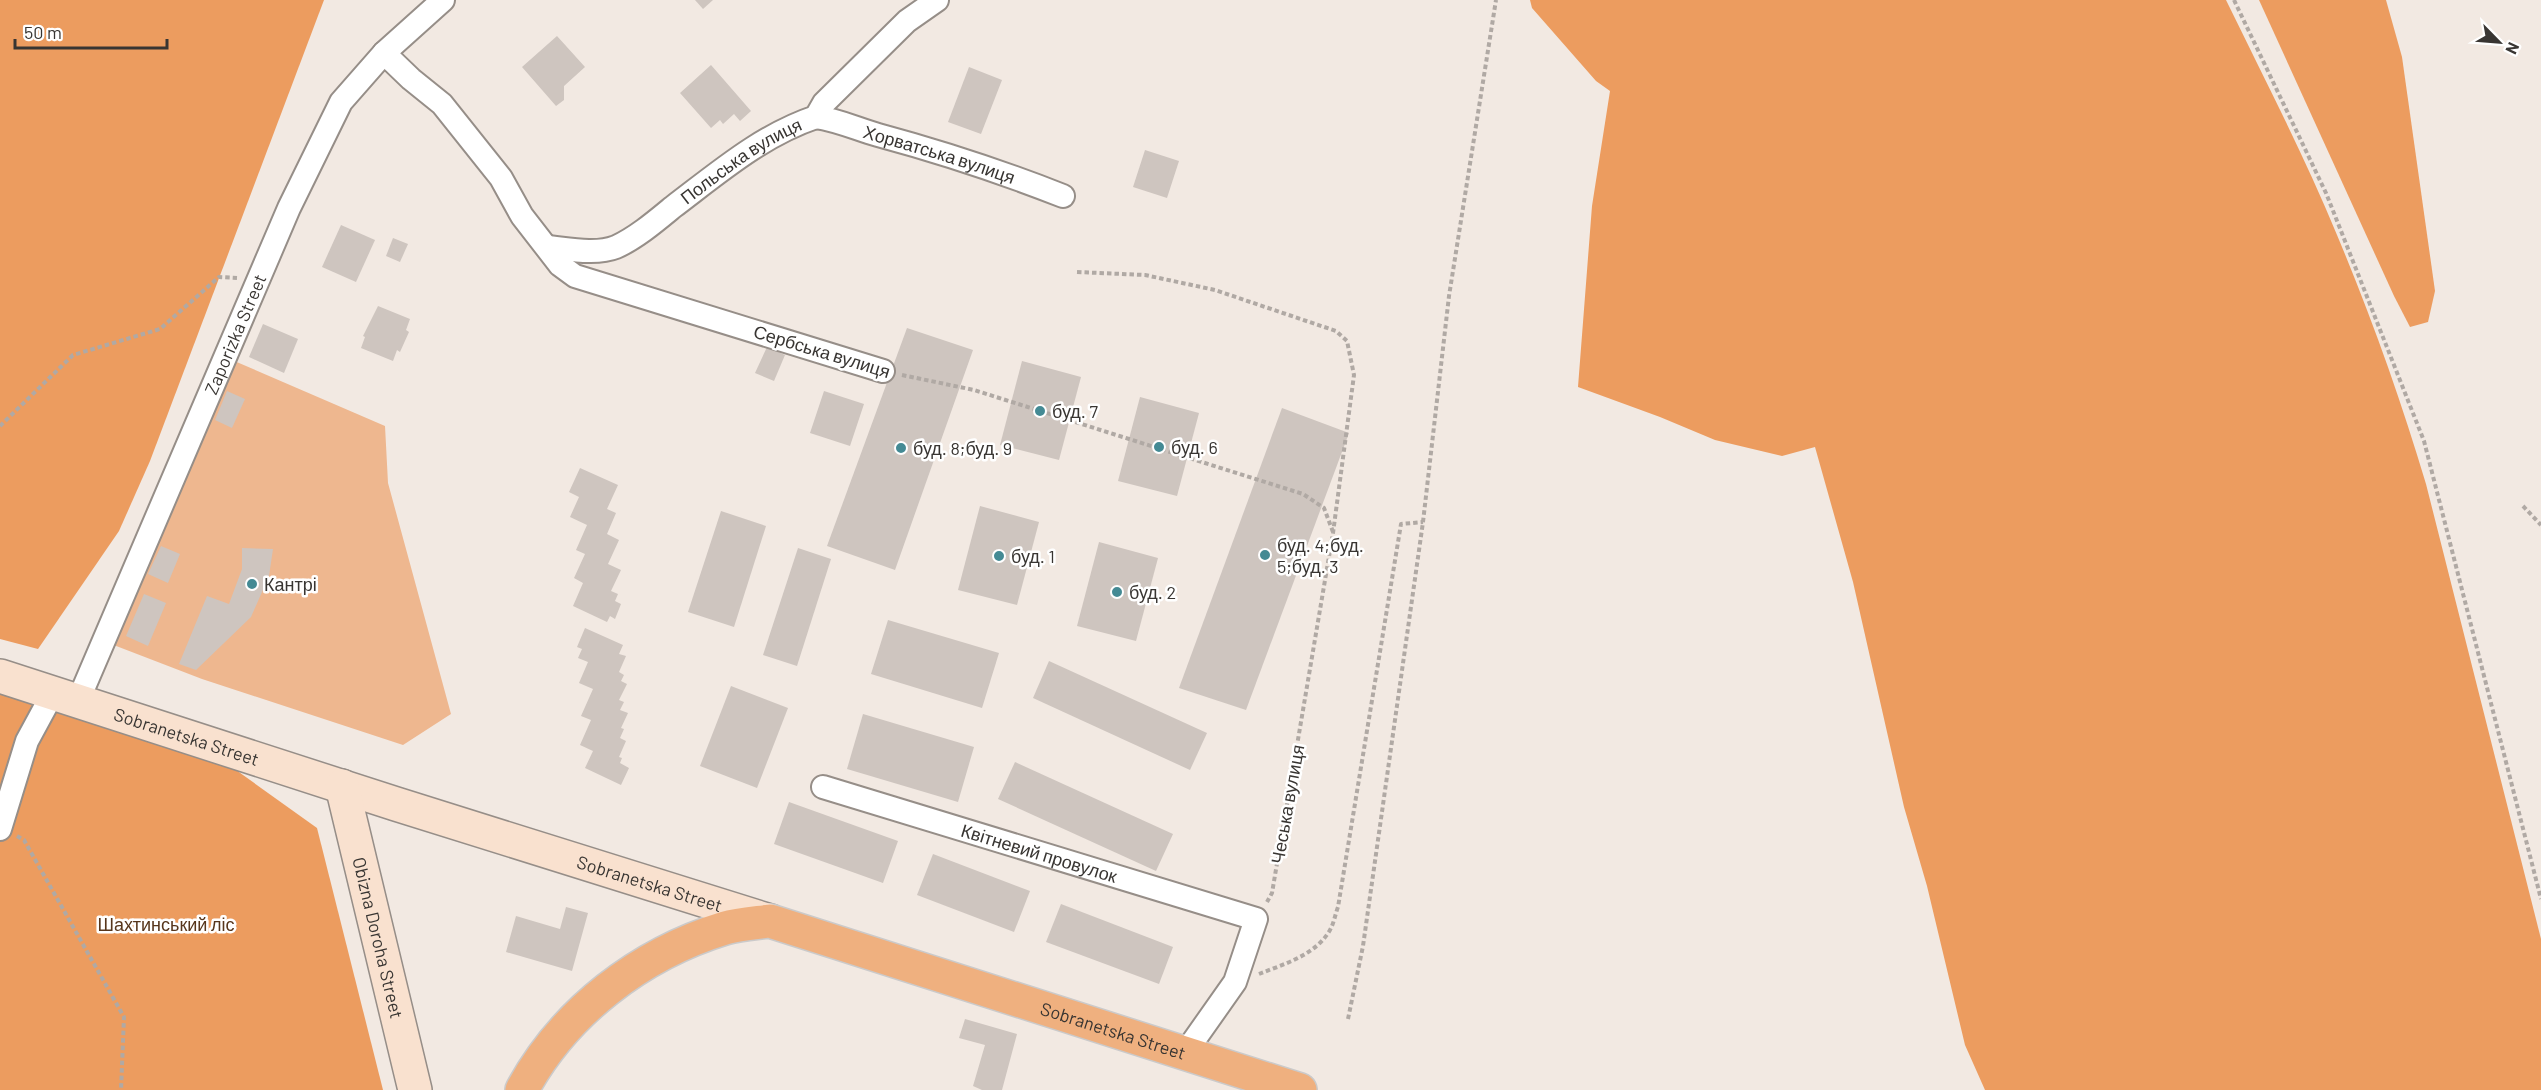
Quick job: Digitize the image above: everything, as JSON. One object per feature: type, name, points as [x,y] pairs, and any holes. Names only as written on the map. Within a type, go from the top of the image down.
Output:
[{"type":"highway","name":"Sobranetska Street","points":[[770,921],[1300,1090]]},
{"type":"highway","points":[[524,1085],[550,1047],[586,1006],[644,963],[686,942],[727,927],[770,921]]},
{"type":"main road","name":"Sobranetska Street","points":[[0,676],[770,921]]},
{"type":"main road","name":"Obizna Doroha Street","points":[[342,786],[415,1090]]},
{"type":"street","name":"Zaporizka Street","points":[[1,827],[27,741],[65,697],[259,278],[289,208],[341,102],[384,53],[443,0]]},
{"type":"street","name":"Польська вулиця","points":[[547,247],[588,250],[615,247],[656,221],[748,150],[795,124],[816,117],[824,103],[907,21],[937,0]]},
{"type":"street","name":"Сербська вулиця","points":[[384,53],[442,104],[501,178],[522,216],[560,265],[575,276],[883,371]]},
{"type":"street","name":"Хорватська вулиця","points":[[816,117],[839,120],[863,130],[987,167],[1063,196]]},
{"type":"street","name":"Квітневий провулок","points":[[823,787],[1256,919]]},
{"type":"street","points":[[1185,1053],[1235,982],[1256,919]]},
{"type":"path","points":[[1348,1019],[1363,946],[1423,522],[1449,296],[1496,0]]},
{"type":"path","points":[[2234,0],[2326,193],[2424,441],[2541,898]]},
{"type":"path","name":"Чеська вулиця","points":[[1077,272],[1145,275],[1215,290],[1335,331],[1347,341],[1354,375],[1333,533],[1272,893],[1256,919]]},
{"type":"path","points":[[0,426],[73,355],[160,329],[219,277],[259,278]]},
{"type":"path","name":"Сербська вулиця","points":[[883,371],[974,390],[1303,494],[1324,508],[1333,533]]},
{"type":"path","points":[[2523,506],[2541,525]]},
{"type":"path","points":[[1235,982],[1304,955],[1320,944],[1330,930],[1338,908],[1401,524],[1423,522]]},
{"type":"path","points":[[1,827],[24,840],[124,1017],[121,1090]]},
{"type":"shaded area","points":[[232,360],[385,426],[388,483],[451,714],[403,745],[202,679],[111,644]]},
{"type":"green space","points":[[0,0],[324,0],[150,461],[119,531],[38,649],[0,639]]},
{"type":"green space","points":[[1530,0],[2226,0],[2297,146],[2337,235],[2385,358],[2426,484],[2541,939],[2541,1090],[1985,1090],[1965,1045],[1927,886],[1904,807],[1853,582],[1815,447],[1782,456],[1715,440],[1578,387],[1592,206],[1610,91],[1596,81],[1532,8]]},
{"type":"green space","points":[[2259,0],[2386,0],[2402,57],[2435,291],[2428,322],[2410,327]]},
{"type":"green space","name":"Шахтинський ліс","points":[[0,690],[229,765],[317,828],[383,1090],[0,1090]]},
{"type":"building","points":[[695,0],[713,0],[703,9]]},
{"type":"building","points":[[557,36],[585,67],[564,86],[564,100],[556,106],[522,67]]},
{"type":"building","points":[[711,65],[751,111],[740,121],[734,114],[723,124],[720,120],[711,128],[680,93]]},
{"type":"building","points":[[969,67],[1002,80],[981,134],[948,122]]},
{"type":"building","points":[[1145,150],[1179,161],[1167,198],[1133,187]]},
{"type":"building","points":[[341,225],[375,240],[356,282],[322,267]]},
{"type":"building","points":[[393,238],[408,244],[400,262],[386,256]]},
{"type":"building","points":[[378,306],[410,319],[406,330],[409,332],[400,352],[397,350],[393,361],[361,348],[365,337],[363,336]]},
{"type":"building","points":[[263,324],[298,339],[284,373],[249,357]]},
{"type":"building","name":"буд. 8;буд. 9","points":[[907,328],[973,350],[895,570],[827,546]]},
{"type":"building","points":[[767,347],[785,355],[774,381],[755,373]]},
{"type":"building","name":"буд. 7","points":[[1022,361],[1081,377],[1059,460],[1000,445]]},
{"type":"building","points":[[227,391],[245,399],[232,428],[215,420]]},
{"type":"building","points":[[824,391],[864,404],[850,446],[810,433]]},
{"type":"building","name":"буд. 6","points":[[1140,397],[1199,413],[1177,496],[1118,481]]},
{"type":"building","name":"буд. 4;буд. 5;буд. 3","points":[[1282,408],[1349,433],[1246,710],[1179,688]]},
{"type":"building","points":[[580,468],[618,485],[607,509],[616,513],[607,534],[619,540],[608,564],[621,570],[611,591],[618,594],[615,601],[621,604],[615,619],[610,616],[607,622],[573,606],[583,583],[574,578],[585,554],[576,550],[587,525],[570,517],[579,497],[569,492]]},
{"type":"building","name":"буд. 1","points":[[980,506],[1039,522],[1017,605],[958,590]]},
{"type":"building","points":[[721,511],[766,526],[734,627],[688,612]]},
{"type":"building","name":"буд. 2","points":[[1099,542],[1158,558],[1136,641],[1077,626]]},
{"type":"building","points":[[161,546],[180,554],[168,583],[148,574]]},
{"type":"building","points":[[242,548],[273,549],[269,576],[251,617],[196,670],[179,664],[207,596],[229,604],[242,569]]},
{"type":"building","points":[[798,548],[831,559],[797,666],[763,655]]},
{"type":"building","points":[[144,594],[166,603],[148,646],[126,636]]},
{"type":"building","points":[[888,620],[999,653],[982,708],[871,674]]},
{"type":"building","points":[[585,628],[623,645],[619,654],[626,656],[619,672],[624,675],[621,681],[627,684],[619,700],[624,702],[620,710],[628,713],[621,728],[624,729],[620,738],[626,741],[619,757],[622,758],[620,763],[629,768],[621,785],[585,768],[593,751],[580,745],[591,720],[581,716],[593,689],[579,683],[588,662],[578,658],[582,649],[577,647]]},
{"type":"building","points":[[1049,661],[1207,733],[1190,770],[1033,698]]},
{"type":"building","points":[[731,686],[788,708],[757,788],[700,766]]},
{"type":"building","points":[[863,714],[974,747],[958,802],[847,769]]},
{"type":"building","points":[[1015,762],[1173,834],[1156,871],[998,799]]},
{"type":"building","points":[[789,802],[898,841],[883,883],[774,844]]},
{"type":"building","points":[[933,854],[1030,891],[1014,932],[917,895]]},
{"type":"building","points":[[1061,904],[1173,947],[1159,984],[1046,942]]},
{"type":"building","points":[[566,907],[588,913],[572,971],[506,952],[516,916],[560,929]]},
{"type":"building","points":[[965,1019],[1017,1034],[1002,1090],[982,1090],[973,1086],[985,1045],[959,1038]]},
{"type":"place","name":"буд. 7","points":[[1040,411]]},
{"type":"place","name":"буд. 6","points":[[1159,447]]},
{"type":"place","name":"буд. 8;буд. 9","points":[[901,448]]},
{"type":"place","name":"буд. 4;буд. 5;буд. 3","points":[[1265,555]]},
{"type":"place","name":"буд. 1","points":[[999,556]]},
{"type":"place","name":"Кантрі","points":[[252,584]]},
{"type":"place","name":"буд. 2","points":[[1117,592]]}]
